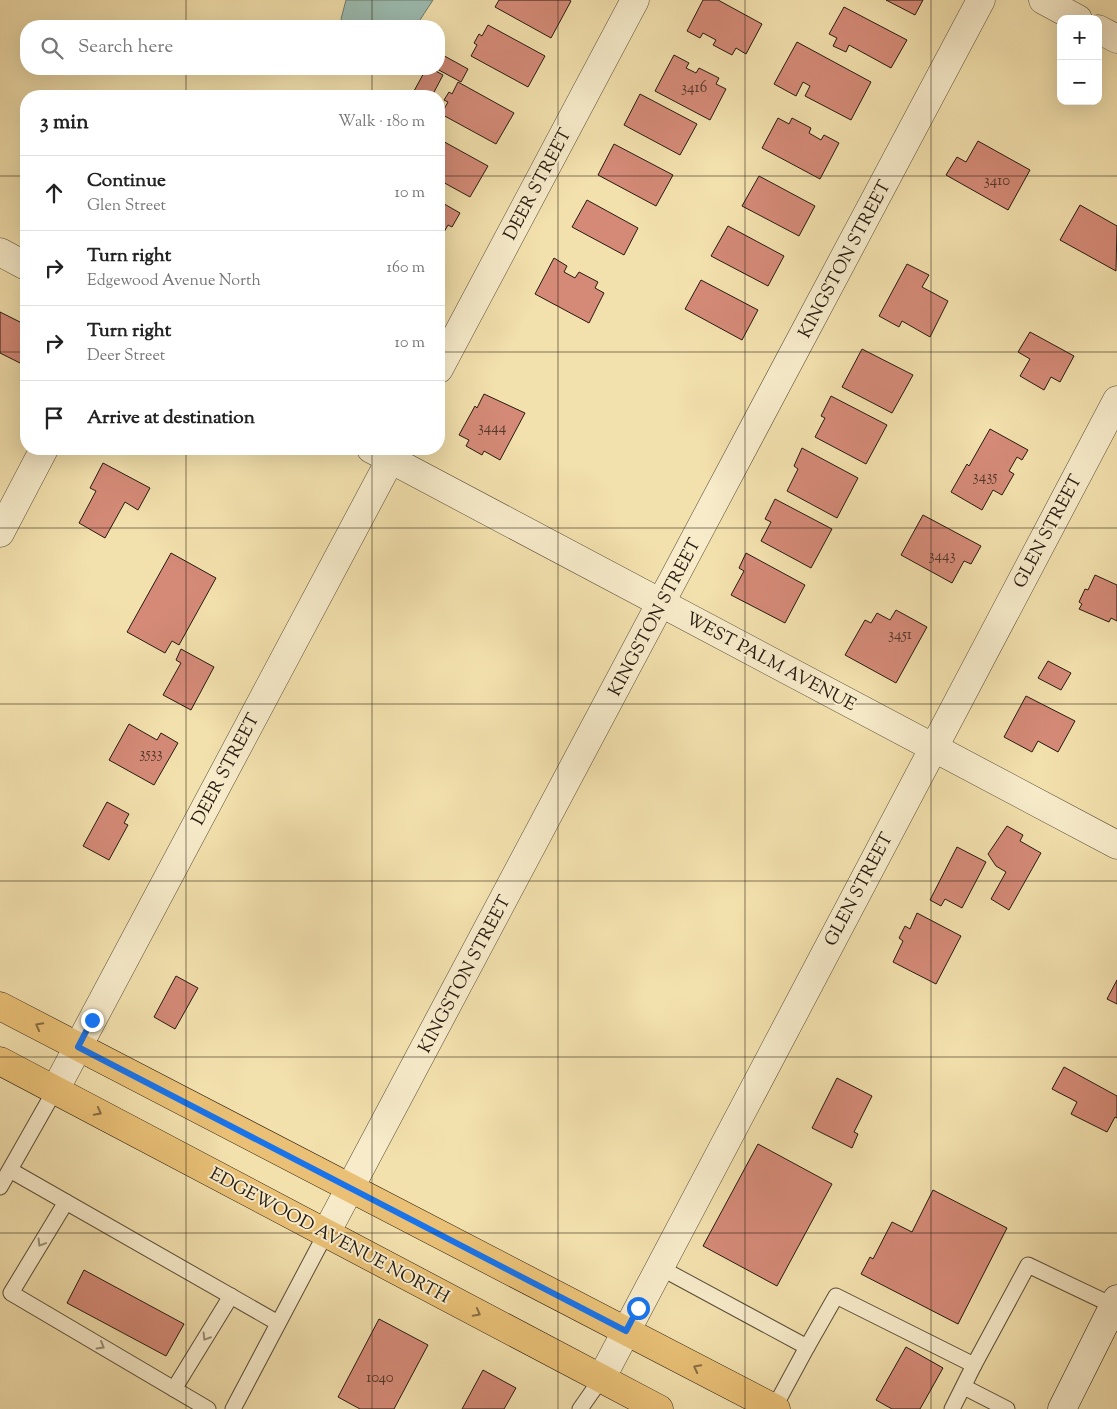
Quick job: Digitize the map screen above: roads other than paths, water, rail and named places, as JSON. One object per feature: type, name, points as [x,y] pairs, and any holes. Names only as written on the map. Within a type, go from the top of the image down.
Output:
[{"type":"main road","points":[[0,1006],[775,1408]]},
{"type":"main road","name":"EDGEWOOD AVENUE NORTH","points":[[0,1061],[659,1409]]},
{"type":"street","name":"DEER STREET","points":[[445,358],[635,0]]},
{"type":"street","name":"KINGSTON STREET","points":[[326,1233],[981,0]]},
{"type":"street","points":[[1043,0],[1071,15]]},
{"type":"street","points":[[1102,32],[1117,40]]},
{"type":"street","points":[[0,252],[20,263]]},
{"type":"street","name":"GLEN STREET","points":[[601,1378],[1117,400]]},
{"type":"street","points":[[0,533],[41,455]]},
{"type":"street","name":"DEER STREET","points":[[55,1090],[384,455]]},
{"type":"street","name":"WEST PALM AVENUE","points":[[391,455],[662,603],[1117,845]]},
{"type":"street","points":[[1062,1409],[1115,1302]]},
{"type":"lane","points":[[0,1187],[55,1090]]},
{"type":"lane","points":[[10,1170],[278,1323]]},
{"type":"lane","points":[[66,1202],[11,1293],[208,1409]]},
{"type":"lane","points":[[233,1409],[326,1233]]},
{"type":"lane","points":[[952,1409],[1028,1265],[1115,1302]]},
{"type":"lane","points":[[659,1267],[807,1346]]},
{"type":"lane","points":[[174,1389],[231,1296]]},
{"type":"lane","points":[[775,1408],[807,1346],[836,1296],[974,1365]]},
{"type":"lane","points":[[580,1409],[601,1378]]},
{"type":"lane","points":[[964,1387],[1007,1409]]},
{"type":"water","points":[[346,0],[433,0],[420,20],[341,19]]}]
